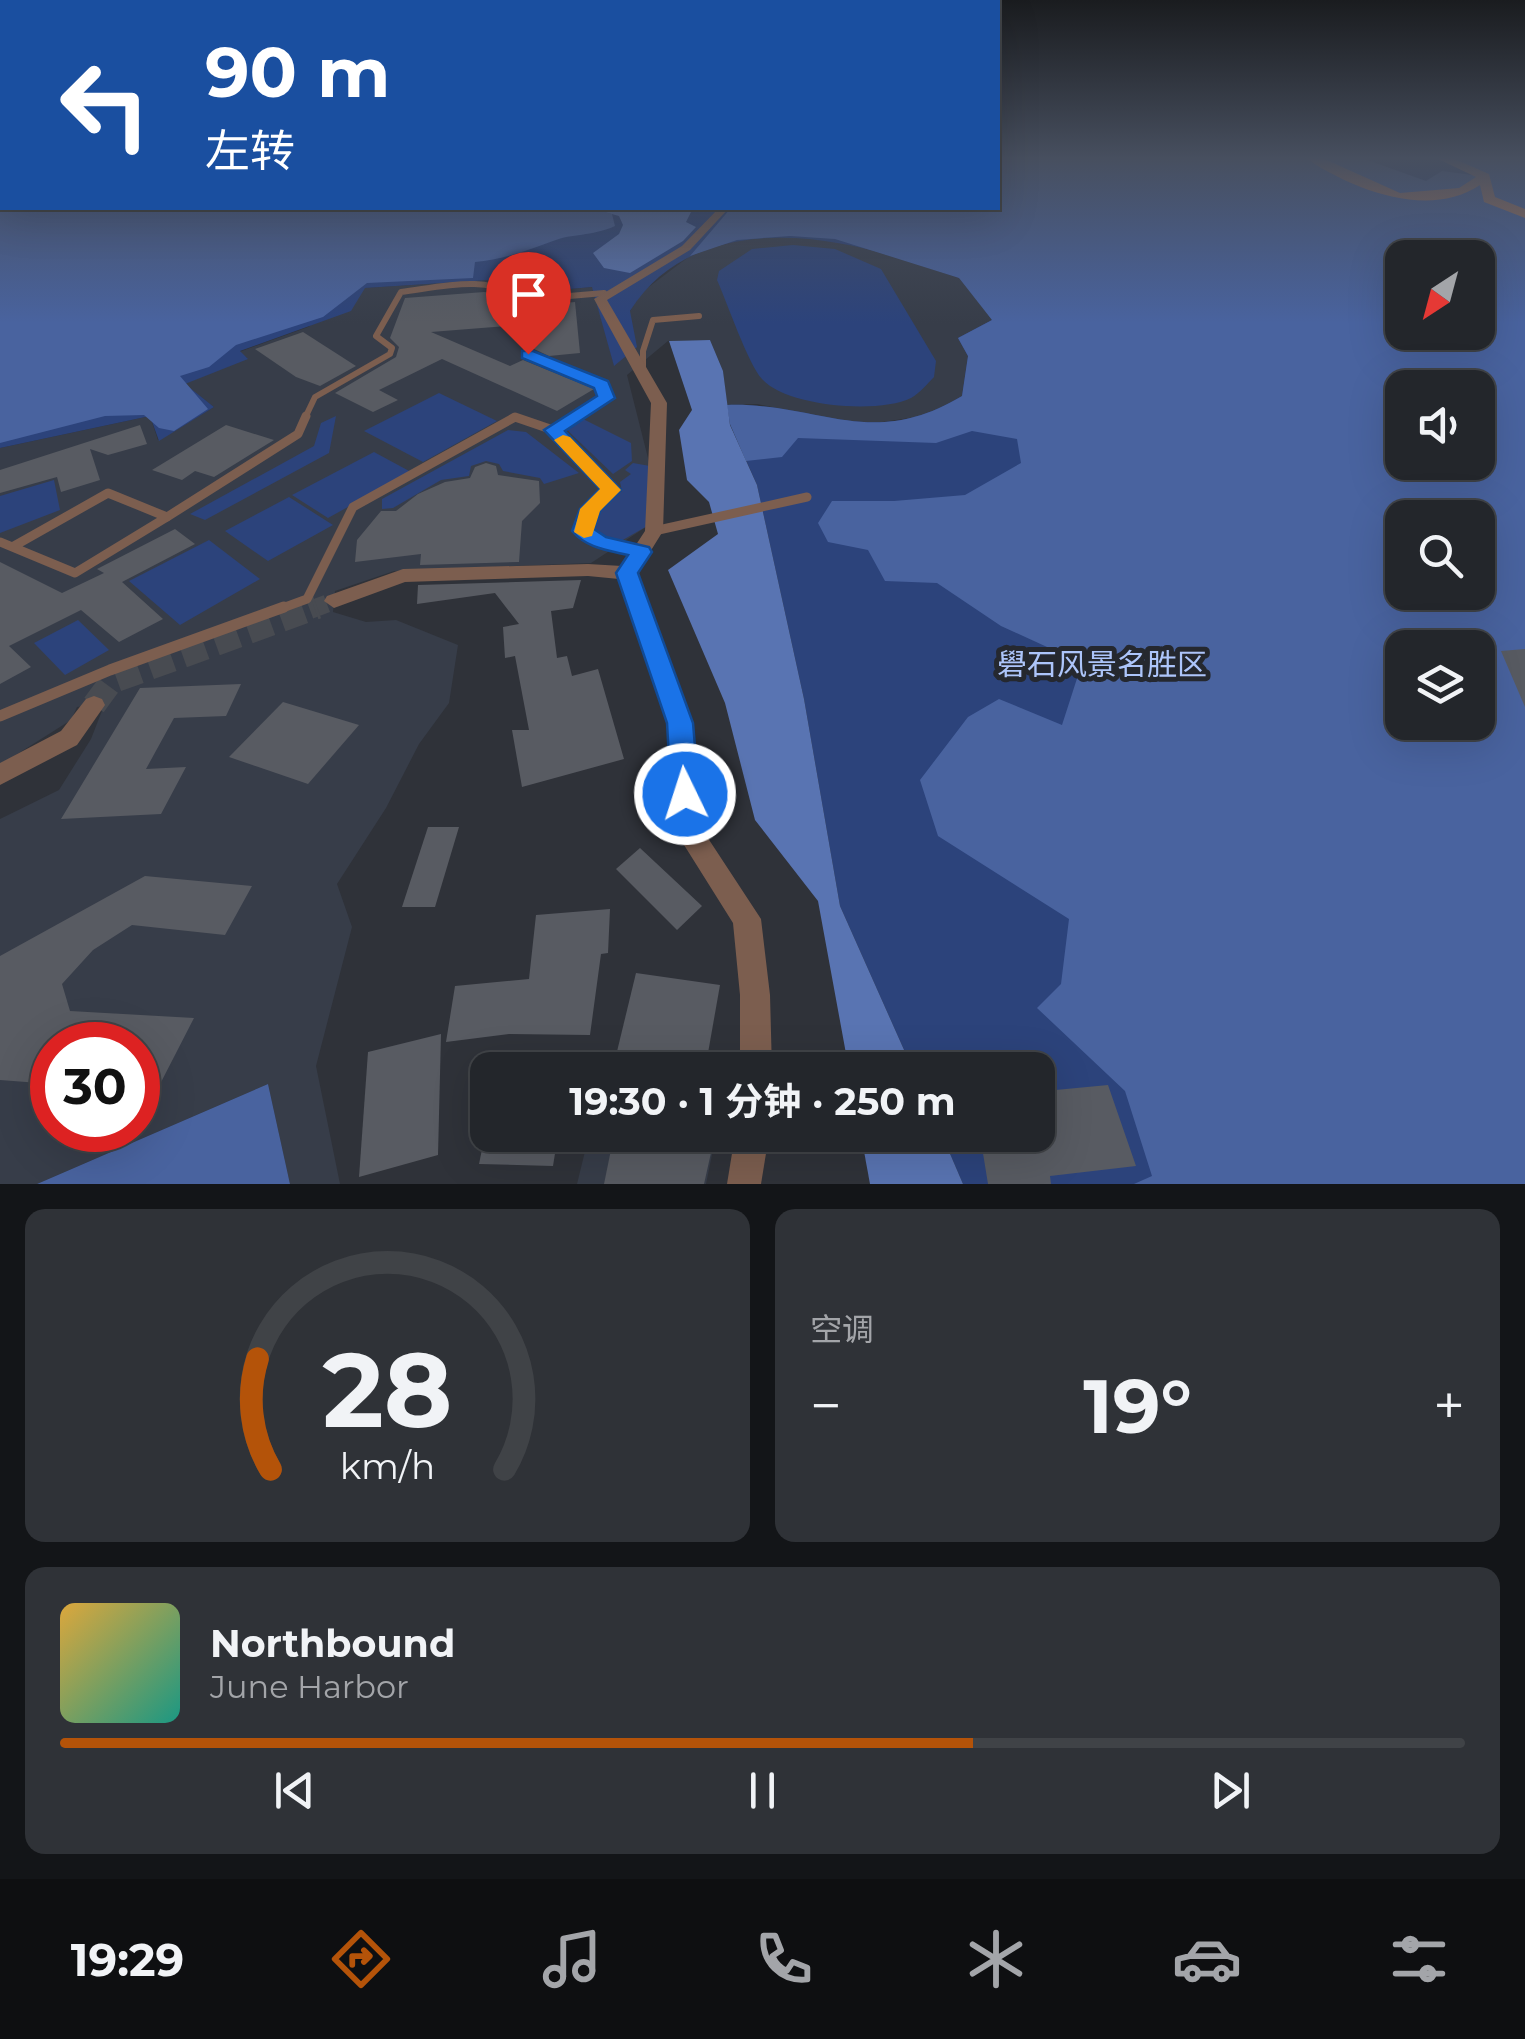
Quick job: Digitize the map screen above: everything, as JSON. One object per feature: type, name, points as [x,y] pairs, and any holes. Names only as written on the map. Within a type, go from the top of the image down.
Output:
[{"type":"street","points":[[627,573],[654,531],[660,403],[600,299],[604,293],[686,248],[720,212]]},
{"type":"street","points":[[334,601],[403,576],[588,570],[627,573]]},
{"type":"street","points":[[627,573],[680,723],[687,829],[747,919],[755,1052]]},
{"type":"street","points":[[0,775],[68,738],[94,705]]},
{"type":"street","points":[[744,1184],[749,1152]]},
{"type":"lane","points":[[0,542],[75,573],[167,517],[298,434],[315,398],[390,354],[392,348],[376,336],[401,292],[493,286],[516,292],[523,300],[528,354],[602,385],[606,398],[554,430]]},
{"type":"lane","points":[[523,300],[604,293]]},
{"type":"lane","points":[[643,372],[643,350],[652,320],[698,316]]},
{"type":"lane","points":[[0,716],[110,670],[307,599],[353,507],[515,417],[554,430],[611,490],[590,509],[583,531],[600,542],[641,552]]},
{"type":"lane","points":[[14,546],[108,493],[167,517]]},
{"type":"lane","points":[[654,531],[807,497]]},
{"type":"shaded area","points":[[605,212],[691,212],[686,222],[696,227],[683,241],[630,273],[604,268],[593,253],[619,234],[623,225],[619,216]]},
{"type":"shaded area","points":[[790,236],[835,239],[959,278],[993,320],[968,356],[962,396],[930,415],[862,425],[757,404],[727,405],[723,371],[710,340],[668,341],[627,375],[650,466],[649,525],[591,563],[394,571],[335,591],[333,612],[366,622],[396,620],[458,645],[449,703],[419,744],[386,808],[337,884],[352,927],[316,1066],[340,1184],[290,1184],[268,1084],[160,1131],[160,1022],[30,1022],[30,1152],[111,1152],[37,1184],[0,1184],[0,819],[59,790],[91,739],[105,703],[77,707],[71,720],[0,765],[0,448],[150,416],[158,440],[214,407],[184,384],[247,358],[239,352],[308,327],[364,288],[505,279],[537,292],[593,287],[614,365],[630,311],[642,292],[690,256],[737,240]]},
{"type":"shaded area","points":[[710,340],[723,371],[730,425],[757,485],[804,699],[840,906],[905,1052],[846,1052],[818,901],[755,820],[725,703],[668,570],[718,534],[709,502],[687,480],[679,430],[692,410],[669,341]]},
{"type":"shaded area","points":[[585,1152],[713,1152],[706,1184],[577,1184]]},
{"type":"shaded area","points":[[864,1152],[949,1152],[963,1184],[870,1184]]},
{"type":"green space","name":"礐石风景名胜区","points":[[0,212],[1523,212],[1525,1184],[963,1184],[949,1152],[1055,1152],[1055,1052],[905,1052],[840,906],[804,699],[757,485],[730,424],[727,405],[872,422],[930,412],[962,396],[968,356],[958,338],[992,320],[954,275],[834,242],[757,239],[720,245],[686,259],[655,280],[630,311],[637,347],[614,366],[592,287],[537,292],[505,279],[365,288],[351,311],[240,351],[248,359],[185,384],[214,407],[159,441],[150,416],[0,448]]},
{"type":"green space","points":[[0,212],[612,214],[615,226],[598,232],[475,262],[473,278],[367,283],[323,317],[236,345],[209,367],[180,376],[208,409],[174,431],[159,428],[144,415],[105,416],[0,443]]},
{"type":"green space","name":"礐石风景名胜区","points":[[727,212],[1525,212],[1525,1184],[1134,1184],[1152,1176],[1125,1091],[1037,1008],[1061,984],[1069,919],[938,836],[920,780],[968,717],[999,699],[1062,725],[1082,663],[1001,626],[937,583],[885,581],[868,550],[828,542],[818,523],[832,501],[965,495],[1021,463],[1017,439],[972,431],[936,443],[798,438],[782,457],[746,461],[730,424],[727,405],[872,422],[930,412],[962,396],[968,356],[958,338],[992,320],[959,278],[835,239],[790,236],[737,240],[690,256]]},
{"type":"green space","points":[[793,245],[835,249],[881,269],[936,361],[934,377],[917,394],[878,406],[834,405],[791,396],[762,379],[744,347],[717,280],[719,271],[752,249]]},
{"type":"green space","points":[[439,393],[497,421],[423,462],[364,431]]},
{"type":"green space","points":[[336,416],[329,453],[205,520],[190,514],[314,446],[321,423]]},
{"type":"green space","points":[[579,417],[631,443],[632,461],[613,474],[564,427]]},
{"type":"green space","points":[[508,430],[526,432],[579,473],[544,484],[540,478],[503,471],[499,464],[486,461],[471,466],[469,476],[441,480],[393,508],[382,509],[382,499]]},
{"type":"green space","points":[[374,452],[411,472],[328,518],[292,495]]},
{"type":"green space","points":[[633,463],[650,466],[649,525],[621,541],[599,536],[593,528],[596,510],[622,491],[620,482],[631,474],[625,470]]},
{"type":"green space","points":[[54,480],[60,510],[0,533],[0,496]]},
{"type":"green space","points":[[289,497],[333,525],[268,561],[225,531]]},
{"type":"green space","points":[[209,540],[260,579],[180,625],[129,581]]},
{"type":"green space","points":[[78,620],[109,650],[65,675],[34,643]]},
{"type":"green space","points":[[268,1084],[290,1184],[37,1184],[111,1152],[160,1152],[160,1131]]},
{"type":"building","points":[[493,293],[495,304],[516,304],[518,325],[431,332],[510,366],[523,360],[594,389],[557,411],[442,359],[379,390],[398,400],[373,412],[335,393],[396,357],[399,347],[390,338],[405,298]]},
{"type":"building","points":[[575,302],[580,353],[549,356],[534,349],[530,306]]},
{"type":"building","points":[[303,332],[356,366],[320,386],[296,377],[255,349]]},
{"type":"building","points":[[140,425],[147,444],[108,455],[90,449],[100,480],[61,492],[57,477],[0,493],[0,470]]},
{"type":"building","points":[[226,425],[274,440],[214,477],[195,471],[182,480],[152,470]]},
{"type":"building","points":[[486,463],[496,466],[498,475],[539,481],[540,503],[522,521],[519,562],[420,565],[421,554],[355,562],[357,540],[381,511],[396,511],[418,494],[445,482],[470,478],[475,467]]},
{"type":"building","points":[[175,529],[195,544],[122,582],[163,619],[119,642],[81,610],[9,646],[31,667],[0,684],[0,562],[62,593],[104,573],[97,569]]},
{"type":"building","points":[[581,580],[573,608],[551,611],[557,658],[567,656],[572,676],[598,669],[624,759],[522,787],[512,730],[529,730],[515,656],[505,658],[503,627],[519,624],[495,593],[417,604],[418,585]]},
{"type":"building","points":[[1525,649],[1525,707],[1501,651]]},
{"type":"building","points":[[241,684],[226,716],[174,718],[146,769],[186,767],[161,814],[61,819],[140,688]]},
{"type":"building","points":[[283,702],[359,725],[308,784],[229,757]]},
{"type":"building","points":[[428,827],[459,827],[435,907],[402,907]]},
{"type":"building","points":[[640,848],[702,906],[677,930],[616,869]]},
{"type":"building","points":[[145,876],[252,886],[225,935],[132,925],[93,950],[62,984],[70,1011],[194,1018],[160,1084],[160,1022],[30,1022],[30,1082],[0,1080],[0,956]]},
{"type":"building","points":[[610,909],[608,953],[601,954],[590,1035],[509,1034],[446,1042],[455,986],[529,979],[536,915]]},
{"type":"building","points":[[636,973],[720,985],[708,1052],[617,1052]]},
{"type":"building","points":[[441,1034],[438,1155],[359,1177],[368,1052]]},
{"type":"building","points":[[1108,1085],[1136,1166],[1050,1176],[1051,1184],[988,1184],[983,1152],[1055,1152],[1055,1090]]},
{"type":"building","points":[[481,1152],[555,1152],[553,1166],[479,1164]]},
{"type":"building","points":[[611,1152],[711,1152],[704,1184],[604,1184]]},
{"type":"tunnel","points":[[310,610],[334,601]]},
{"type":"tunnel","points":[[94,705],[111,682],[317,607]]},
{"type":"slow traffic","points":[[563,440],[611,490],[590,509],[584,532]]},
{"type":"route","points":[[528,354],[602,385],[606,398],[554,430],[611,490],[590,509],[583,531],[600,542],[641,552],[627,573],[680,723],[685,794]]}]
